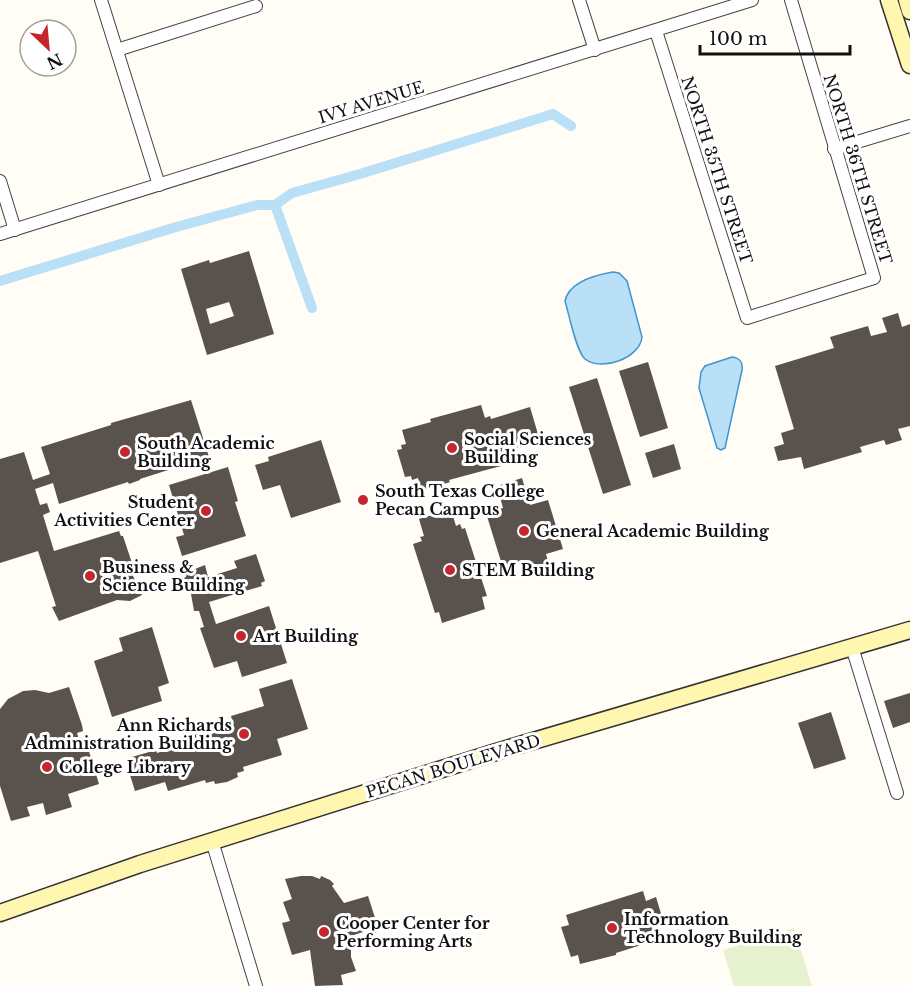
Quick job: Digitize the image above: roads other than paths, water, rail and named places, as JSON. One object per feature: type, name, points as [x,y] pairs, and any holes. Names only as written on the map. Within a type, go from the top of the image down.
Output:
[{"type":"main road","points":[[890,0],[908,56]]},
{"type":"main road","points":[[907,0],[910,11]]},
{"type":"main road","name":"PECAN BOULEVARD","points":[[0,913],[212,841],[496,752],[910,630]]},
{"type":"street","points":[[101,0],[159,185]]},
{"type":"street","points":[[579,0],[595,50]]},
{"type":"street","name":"NORTH 36TH STREET","points":[[791,0],[874,278]]},
{"type":"street","name":"IVY AVENUE","points":[[0,234],[656,31],[746,1]]},
{"type":"street","points":[[117,50],[256,6]]},
{"type":"street","name":"NORTH 35TH STREET","points":[[656,31],[747,318],[874,278]]},
{"type":"street","points":[[834,149],[910,126]]},
{"type":"street","points":[[0,181],[15,230]]},
{"type":"street","points":[[852,647],[897,793]]},
{"type":"street","points":[[212,841],[256,986]]},
{"type":"water","points":[[613,272],[619,273],[627,281],[642,337],[640,345],[628,357],[610,363],[592,363],[582,355],[565,301],[567,294],[577,284],[591,277]]},
{"type":"water","points":[[732,357],[740,361],[742,370],[725,448],[721,450],[717,448],[699,388],[701,372],[705,366]]},
{"type":"waterway","points":[[312,308],[275,205],[292,193],[553,114],[571,126]]},
{"type":"waterway","points":[[0,281],[176,227],[257,205],[275,205]]},
{"type":"place","name":"Social Sciences Building","points":[[452,448]]},
{"type":"place","name":"South Academic Building","points":[[125,452]]},
{"type":"place","name":"South Texas College Pecan Campus","points":[[363,500]]},
{"type":"place","name":"Student Activities Center","points":[[206,511]]},
{"type":"place","name":"General Academic Building","points":[[524,531]]},
{"type":"place","name":"STEM Building","points":[[450,570]]},
{"type":"place","name":"Business & Science Building","points":[[90,576]]},
{"type":"place","name":"Art Building","points":[[241,636]]},
{"type":"place","name":"Ann Richards Administration Building","points":[[244,734]]},
{"type":"place","name":"College Library","points":[[47,767]]},
{"type":"place","name":"Information Technology Building","points":[[612,928]]},
{"type":"place","name":"Cooper Center for Performing Arts","points":[[324,932]]}]
